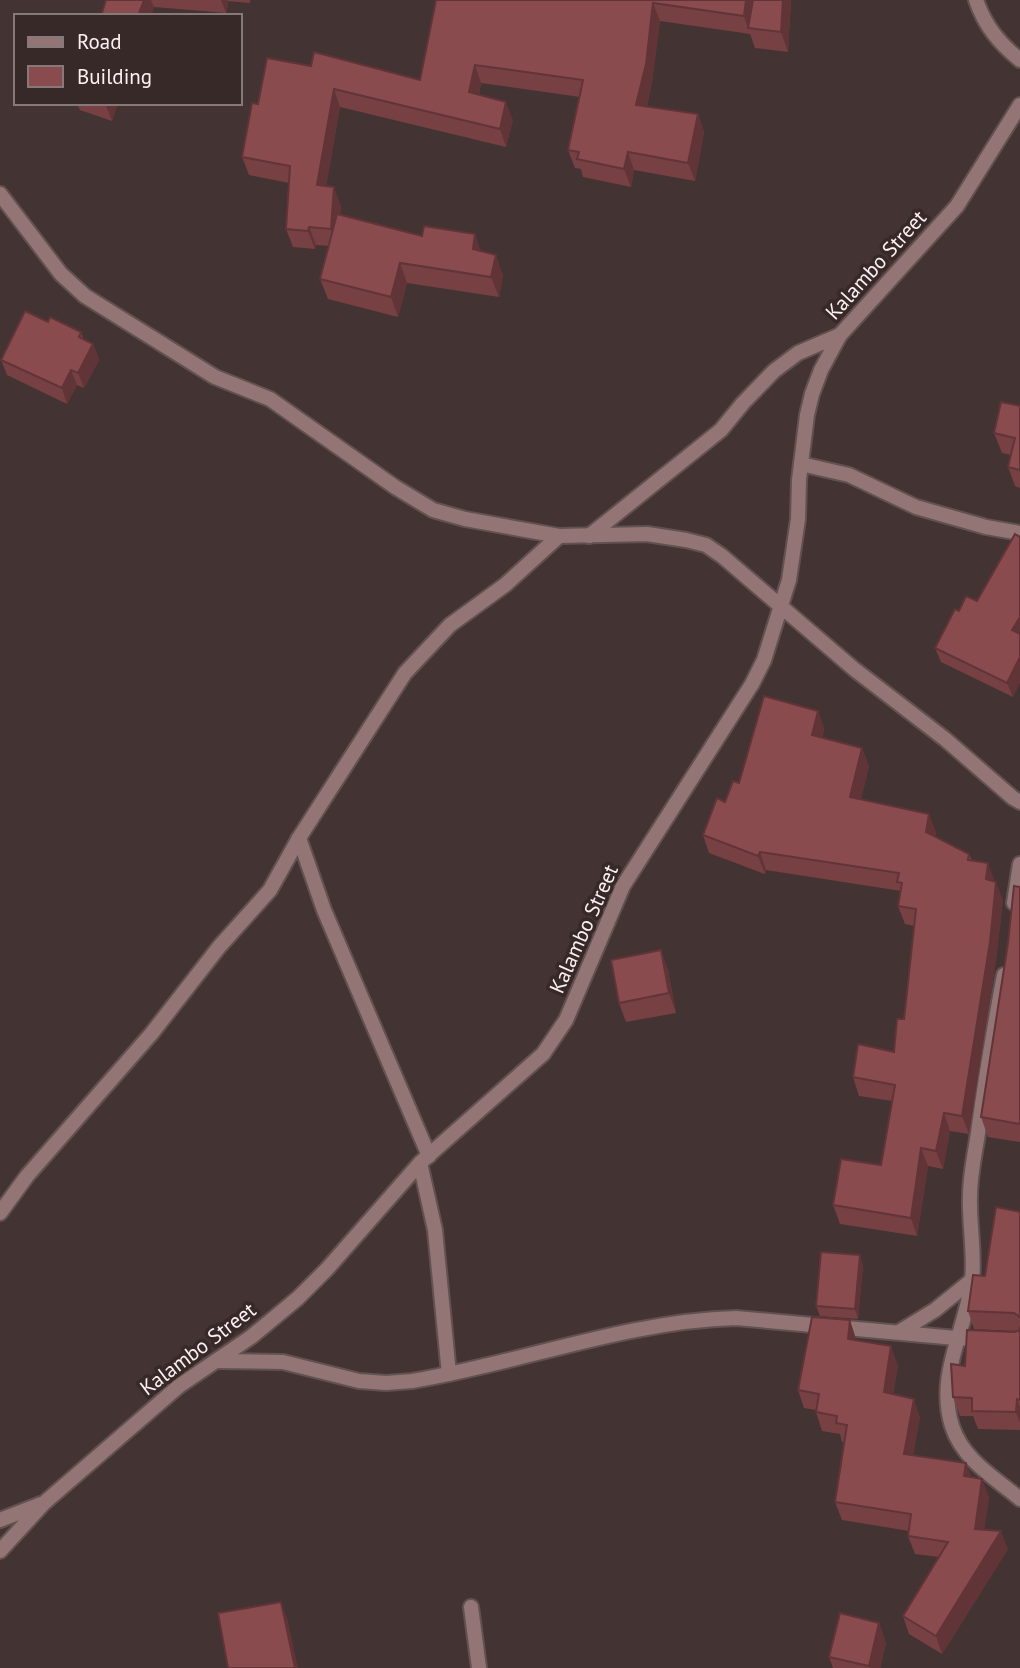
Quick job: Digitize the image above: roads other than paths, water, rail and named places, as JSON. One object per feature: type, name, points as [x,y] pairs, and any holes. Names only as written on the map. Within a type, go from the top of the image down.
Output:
[{"type":"street","points":[[976,0],[989,29],[1002,45],[1020,60]]},
{"type":"street","name":"Kalambo Street","points":[[0,1551],[44,1503],[179,1386],[251,1337],[298,1298],[425,1160],[543,1054],[566,1020],[623,886],[752,684],[764,660],[781,607],[794,549],[801,464],[812,394],[821,370],[840,335],[957,206],[1020,105]]},
{"type":"street","points":[[0,194],[61,274],[85,296],[215,377],[270,399],[395,487],[433,510],[559,537],[647,534],[706,545],[1020,803]]},
{"type":"street","points":[[589,536],[721,430],[774,371],[797,353],[840,335]]},
{"type":"street","points":[[801,464],[849,475],[937,513],[986,527],[1020,533]]},
{"type":"street","points":[[0,1213],[27,1176],[152,1033],[219,947],[270,890],[299,838],[405,673],[450,625],[505,585],[559,537]]},
{"type":"street","points":[[299,838],[324,910],[425,1160],[435,1230],[449,1374]]},
{"type":"street","points":[[1011,924],[1020,864]]},
{"type":"street","points":[[1006,963],[990,1046],[970,1195],[973,1232],[972,1280],[947,1384],[953,1427],[974,1463],[1020,1499]]},
{"type":"street","points":[[898,1333],[935,1310],[972,1280]]},
{"type":"street","points":[[216,1361],[283,1362],[359,1381],[412,1381],[621,1334],[702,1319],[736,1318],[956,1339],[1020,1341]]},
{"type":"street","points":[[0,1520],[44,1503]]},
{"type":"street","points":[[471,1607],[479,1668]]}]
